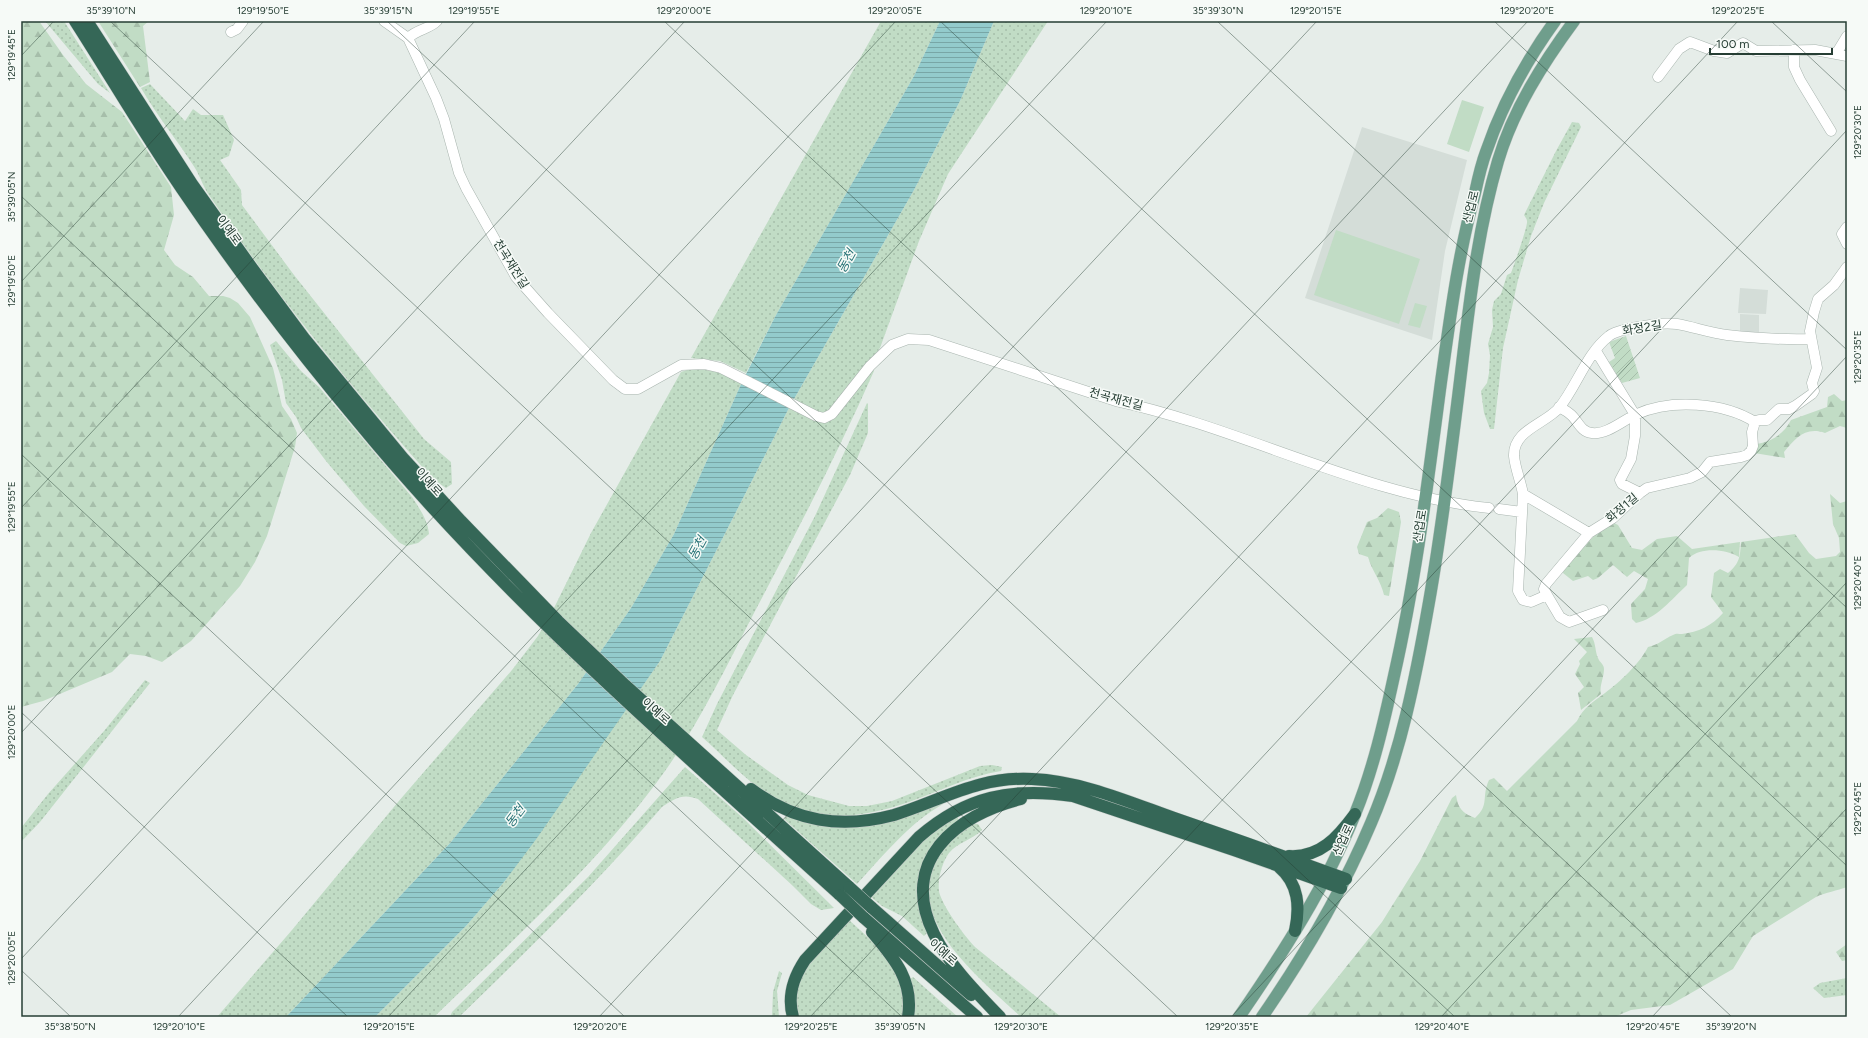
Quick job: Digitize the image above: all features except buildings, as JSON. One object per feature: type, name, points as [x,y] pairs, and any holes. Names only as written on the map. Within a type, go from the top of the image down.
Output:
[{"type":"highway","name":"이예로","points":[[74,21],[182,189],[244,275],[305,356],[360,425],[416,490],[550,630],[618,695],[694,763],[844,891]]},
{"type":"highway","name":"이예로","points":[[87,21],[192,184],[252,268],[304,338],[422,479],[498,561],[558,621],[625,685],[702,753],[844,891]]},
{"type":"highway","points":[[702,753],[776,806],[795,814],[831,822],[872,820],[895,814],[948,794],[995,781],[1033,779],[1063,782],[1125,800],[1343,884]]},
{"type":"highway","points":[[785,1017],[783,994],[786,979],[796,962],[914,831],[930,818],[962,800],[982,792],[1004,787],[1028,784],[1050,784],[1089,789]]},
{"type":"highway","points":[[793,1017],[790,997],[792,983],[805,960],[919,837],[933,824],[966,806],[1003,794],[1048,792],[1073,796],[1278,860],[1321,850],[1344,829],[1355,814]]},
{"type":"highway","points":[[1000,1017],[961,974],[943,950],[933,933],[926,915],[923,899],[923,881],[929,863],[947,836],[975,815],[992,807],[1022,798],[1037,796],[1073,796]]},
{"type":"highway","points":[[1278,860],[1296,892],[1298,903],[1295,931]]},
{"type":"highway","points":[[844,891],[865,914],[977,1017]]},
{"type":"highway","name":"이예로","points":[[865,914],[996,1017]]},
{"type":"highway","points":[[865,914],[906,981],[910,1005],[908,1017]]},
{"type":"main road","name":"산업로","points":[[1239,1017],[1281,955],[1325,877],[1355,814],[1376,752],[1394,674],[1425,497],[1453,297],[1467,222],[1485,153],[1506,101],[1538,45],[1555,21]]},
{"type":"main road","name":"산업로","points":[[1262,1017],[1297,965],[1343,884],[1372,820],[1394,758],[1414,679],[1428,608],[1444,501],[1469,302],[1482,225],[1498,159],[1519,109],[1549,55],[1574,21]]},
{"type":"street","points":[[231,32],[237,29],[243,21]]},
{"type":"street","name":"천곡재전길","points":[[384,21],[408,38],[439,105],[452,153],[466,188],[512,271],[535,300],[613,380],[625,389],[638,389],[681,365],[704,364],[721,368],[816,416],[824,418],[832,414],[873,362],[892,345],[908,339],[923,339],[943,344],[1116,401],[1146,408],[1252,441],[1351,475],[1425,497],[1494,509],[1522,512]]},
{"type":"street","points":[[408,38],[419,30],[433,25],[437,21]]},
{"type":"street","points":[[1836,54],[1847,36]]},
{"type":"street","points":[[1658,76],[1679,49],[1690,42],[1722,53],[1729,53],[1744,43],[1756,51],[1815,50],[1847,56]]},
{"type":"street","points":[[1794,50],[1794,67],[1797,74],[1831,130]]},
{"type":"street","points":[[1847,227],[1842,234],[1847,244]]},
{"type":"street","points":[[1559,407],[1570,413],[1585,431],[1592,433],[1608,429],[1635,414],[1658,407],[1706,407],[1739,414],[1755,422],[1770,419],[1778,409],[1795,406],[1814,391],[1812,383],[1817,368],[1810,331],[1816,303],[1822,295],[1834,285],[1847,267]]},
{"type":"street","name":"화정2길","points":[[1523,494],[1521,480],[1514,456],[1516,444],[1520,437],[1545,420],[1559,407],[1596,351],[1609,335],[1620,331],[1660,324],[1676,324],[1716,334],[1784,340],[1812,339]]},
{"type":"street","points":[[1596,351],[1635,414],[1635,436],[1632,459],[1620,480],[1622,484],[1640,493]]},
{"type":"street","name":"화정1길","points":[[1547,595],[1544,589],[1546,584],[1589,533],[1614,518],[1647,488],[1690,478],[1702,472],[1710,462],[1742,458],[1747,455],[1752,451],[1752,432],[1755,422]]},
{"type":"street","points":[[1589,533],[1523,494],[1518,591],[1523,600],[1526,602],[1531,602],[1547,595],[1560,617],[1569,622],[1603,610]]},
{"type":"shaded area","points":[[1362,127],[1467,160],[1445,251],[1432,340],[1305,298]]},
{"type":"shaded area","points":[[1740,288],[1768,290],[1766,314],[1738,313]]},
{"type":"shaded area","points":[[1740,314],[1759,315],[1759,333],[1740,332]]},
{"type":"green space","points":[[21,21],[39,21],[86,84],[122,112],[171,187],[174,215],[164,250],[175,265],[193,277],[209,296],[223,296],[230,298],[238,303],[250,317],[273,368],[282,406],[291,419],[297,433],[295,447],[267,536],[255,562],[240,586],[191,641],[162,662],[146,656],[130,654],[112,672],[43,701],[21,707]]},
{"type":"green space","points":[[45,21],[64,21],[110,93],[98,84]]},
{"type":"green space","points":[[98,21],[149,21],[143,26],[150,82],[140,87]]},
{"type":"green space","points":[[881,21],[940,21],[914,76],[776,315],[746,373],[720,361],[691,358]]},
{"type":"green space","points":[[994,21],[1048,21],[948,174],[919,241],[880,348],[821,422],[826,423],[836,417],[871,369],[874,371],[801,523],[723,674],[690,733],[665,771],[639,805],[584,869],[525,929],[434,1017],[375,1017],[466,926],[504,882],[660,661],[790,406],[914,190],[960,101]]},
{"type":"green space","points":[[150,84],[185,121],[193,109],[201,115],[223,115],[234,140],[229,156],[220,160],[241,190],[242,205],[294,275],[424,439],[451,462],[452,484],[446,488],[434,480],[346,378],[290,307],[209,195],[195,168],[147,98],[141,88]]},
{"type":"green space","points":[[1462,100],[1484,107],[1469,152],[1447,144]]},
{"type":"green space","points":[[1572,122],[1579,123],[1581,127],[1544,203],[1531,236],[1518,280],[1503,348],[1494,429],[1490,429],[1484,413],[1481,391],[1487,383],[1489,373],[1490,355],[1488,344],[1493,327],[1492,310],[1494,301],[1501,294],[1507,275],[1511,273],[1515,262],[1527,224],[1527,220],[1524,215]]},
{"type":"green space","points":[[1336,230],[1420,259],[1399,324],[1314,295]]},
{"type":"green space","points":[[1415,303],[1427,306],[1420,328],[1408,325]]},
{"type":"green space","points":[[1626,336],[1640,378],[1622,383],[1609,362],[1615,358],[1609,342]]},
{"type":"green space","points":[[276,341],[301,371],[319,387],[412,497],[425,519],[429,534],[418,543],[406,546],[400,543],[364,506],[326,461],[301,428],[296,417],[286,403],[282,380],[270,345]]},
{"type":"green space","points":[[690,369],[718,371],[742,382],[674,534],[631,608],[578,684],[451,842],[286,1017],[217,1017],[292,930],[398,802],[512,670],[538,636],[555,606],[591,533],[681,372]]},
{"type":"green space","points":[[1834,394],[1842,401],[1847,400],[1847,428],[1840,426],[1825,433],[1812,431],[1801,435],[1784,452],[1785,458],[1754,453],[1756,444],[1772,439],[1781,433],[1791,420],[1827,407],[1828,397]]},
{"type":"green space","points":[[867,403],[868,433],[850,475],[733,695],[717,730],[746,755],[788,785],[808,795],[849,806],[867,806],[892,801],[980,766],[992,765],[1002,767],[1001,771],[977,776],[909,802],[869,813],[830,815],[811,813],[793,807],[774,798],[756,786],[702,737],[717,704],[815,516]]},
{"type":"green space","points":[[1830,494],[1840,503],[1847,501],[1847,887],[1816,897],[1753,936],[1733,969],[1670,1005],[1631,1010],[1614,1017],[1306,1017],[1382,922],[1420,861],[1452,798],[1456,795],[1461,810],[1475,818],[1480,813],[1484,805],[1489,780],[1494,778],[1507,791],[1577,721],[1579,716],[1593,702],[1611,689],[1629,672],[1648,647],[1675,634],[1699,630],[1719,618],[1723,613],[1711,597],[1714,573],[1720,569],[1728,573],[1735,566],[1740,556],[1741,542],[1795,534],[1809,553],[1816,559],[1836,556],[1840,552],[1839,538],[1833,524]]},
{"type":"green space","points":[[1388,508],[1399,512],[1401,522],[1389,596],[1384,595],[1368,557],[1359,554],[1357,547],[1367,522],[1377,518]]},
{"type":"green space","points":[[1614,523],[1618,525],[1632,548],[1642,550],[1657,539],[1677,536],[1692,549],[1740,542],[1739,557],[1727,552],[1713,550],[1694,554],[1689,558],[1687,585],[1657,613],[1643,621],[1636,623],[1632,619],[1631,604],[1645,589],[1648,579],[1634,571],[1627,577],[1613,565],[1598,578],[1593,580],[1588,576],[1573,581],[1563,573],[1564,568],[1594,536]]},
{"type":"green space","points":[[1592,637],[1598,658],[1604,667],[1601,694],[1581,710],[1578,693],[1584,687],[1575,674],[1580,664],[1579,661],[1587,652],[1574,639]]},
{"type":"green space","points":[[145,680],[150,683],[40,822],[21,842],[21,828],[48,794],[104,731]]},
{"type":"green space","points":[[685,767],[743,818],[834,908],[821,910],[811,904],[698,799],[688,796],[679,797],[662,807],[589,888],[459,1017],[450,1017],[452,1012],[588,877]]},
{"type":"green space","points":[[942,801],[943,804],[930,812],[908,830],[857,884],[784,819],[786,816],[806,823],[828,827],[850,827]]},
{"type":"green space","points":[[957,816],[959,821],[925,862],[928,932],[924,936],[902,916],[882,906],[871,897],[923,839]]},
{"type":"green space","points":[[972,824],[978,824],[982,830],[953,849],[946,857],[939,879],[940,895],[955,922],[975,947],[1061,1017],[1021,1017],[975,974],[954,951],[938,926],[929,901],[930,875],[944,850]]},
{"type":"green space","points":[[849,920],[880,950],[890,963],[897,976],[903,990],[904,1003],[901,1017],[796,1017],[793,1003],[801,974]]},
{"type":"green space","points":[[1847,944],[1847,960],[1842,961],[1836,952]]},
{"type":"green space","points":[[779,971],[782,973],[777,991],[779,1017],[772,1017],[773,992]]},
{"type":"green space","points":[[913,977],[958,1017],[913,1017],[915,1002],[910,979]]},
{"type":"green space","points":[[1847,978],[1847,995],[1824,998],[1813,988],[1820,983]]},
{"type":"water","name":"동천","points":[[940,21],[994,21],[960,101],[914,190],[790,406],[660,661],[537,838],[504,882],[466,926],[375,1017],[286,1017],[451,842],[578,684],[631,608],[674,534],[742,382],[776,315],[914,76]]}]
